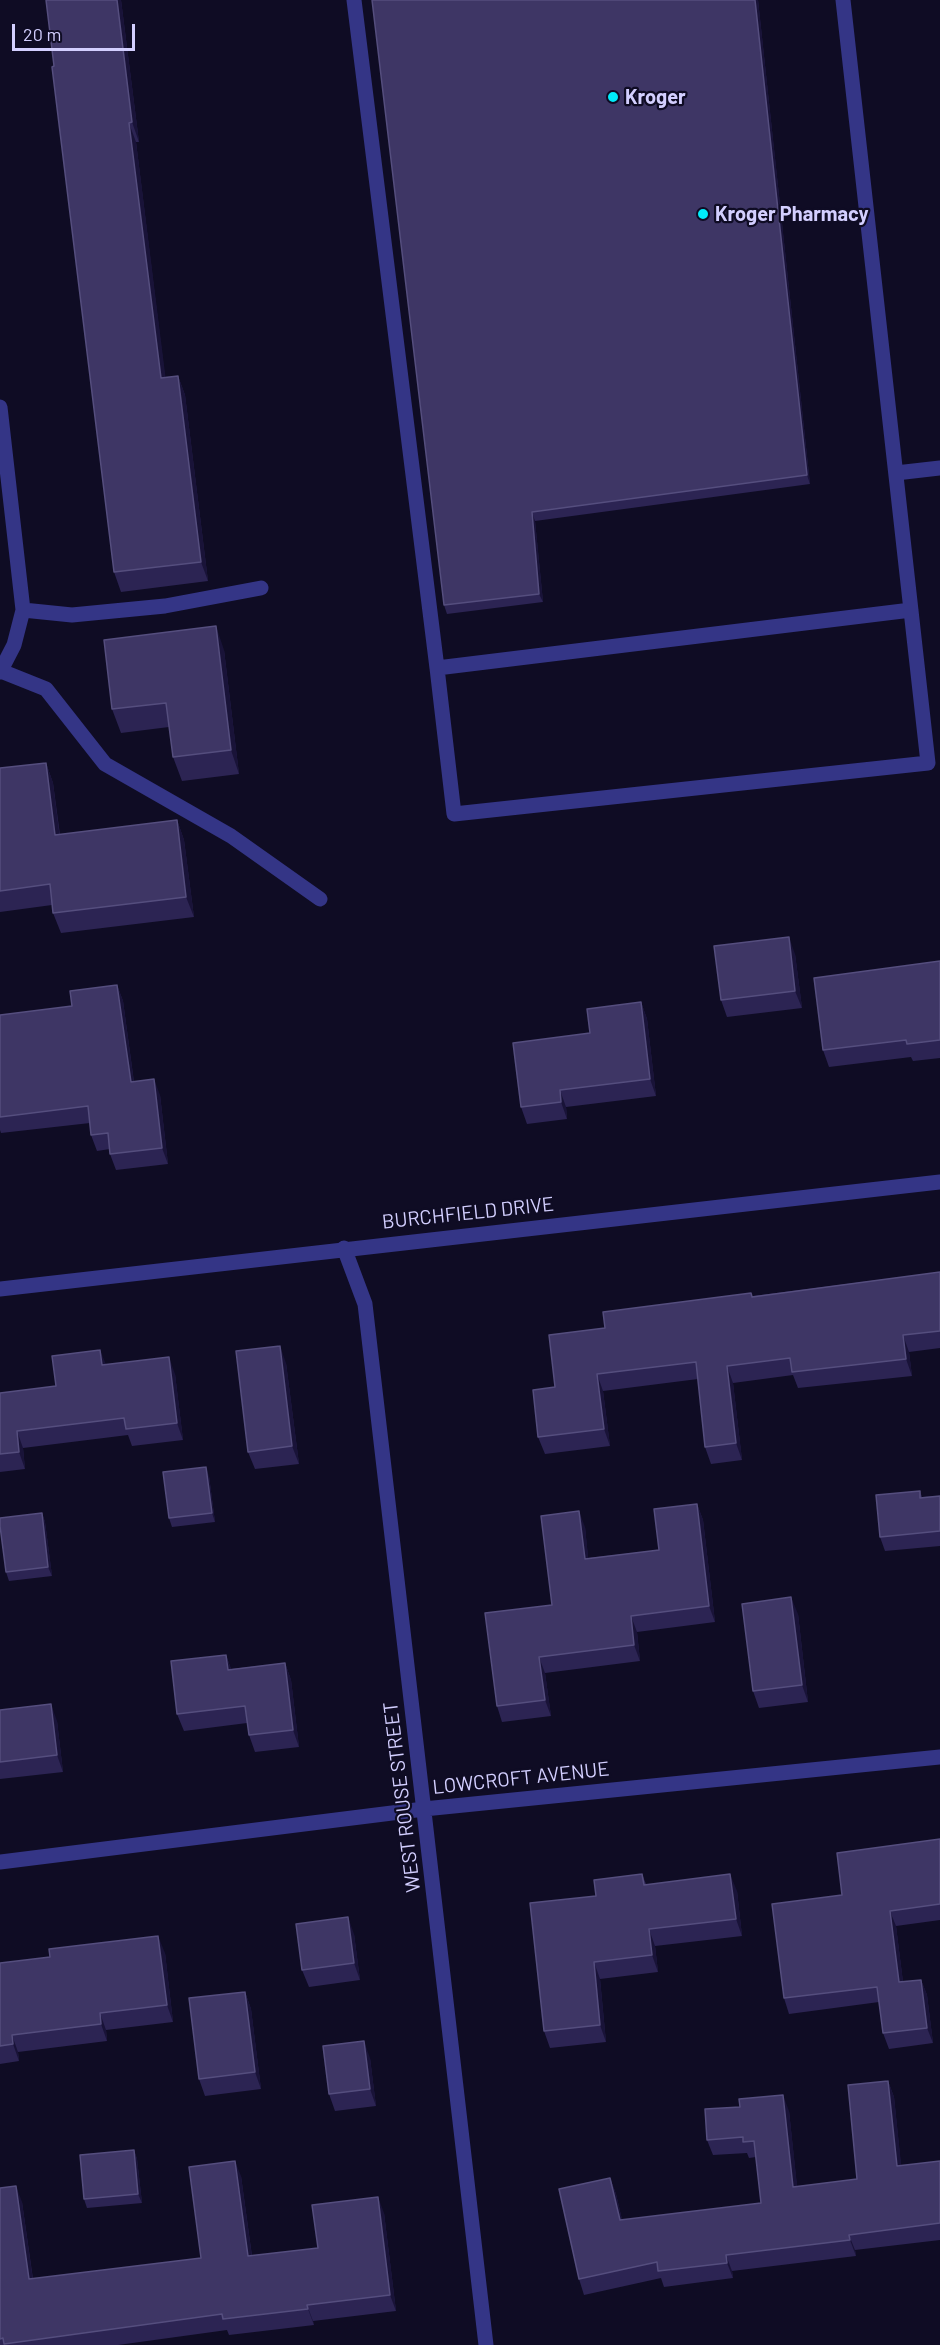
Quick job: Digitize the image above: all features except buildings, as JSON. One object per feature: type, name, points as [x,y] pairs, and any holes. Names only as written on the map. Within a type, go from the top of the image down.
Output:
[{"type":"street","points":[[354,0],[454,814],[928,763],[843,0]]},
{"type":"street","points":[[0,407],[23,610],[14,645],[1,671],[46,689],[105,764],[231,836],[320,899]]},
{"type":"street","points":[[896,473],[940,468]]},
{"type":"street","points":[[23,610],[72,615],[165,606],[261,588]]},
{"type":"street","points":[[437,668],[911,610]]},
{"type":"street","name":"BURCHFIELD DRIVE","points":[[0,1289],[344,1248],[940,1182]]},
{"type":"street","name":"WEST ROUSE STREET","points":[[344,1248],[365,1304],[486,2345]]},
{"type":"street","name":"LOWCROFT AVENUE","points":[[0,1862],[424,1809],[940,1757]]},
{"type":"place","name":"Kroger","points":[[613,97]]},
{"type":"place","name":"Kroger Pharmacy","points":[[703,214]]}]
